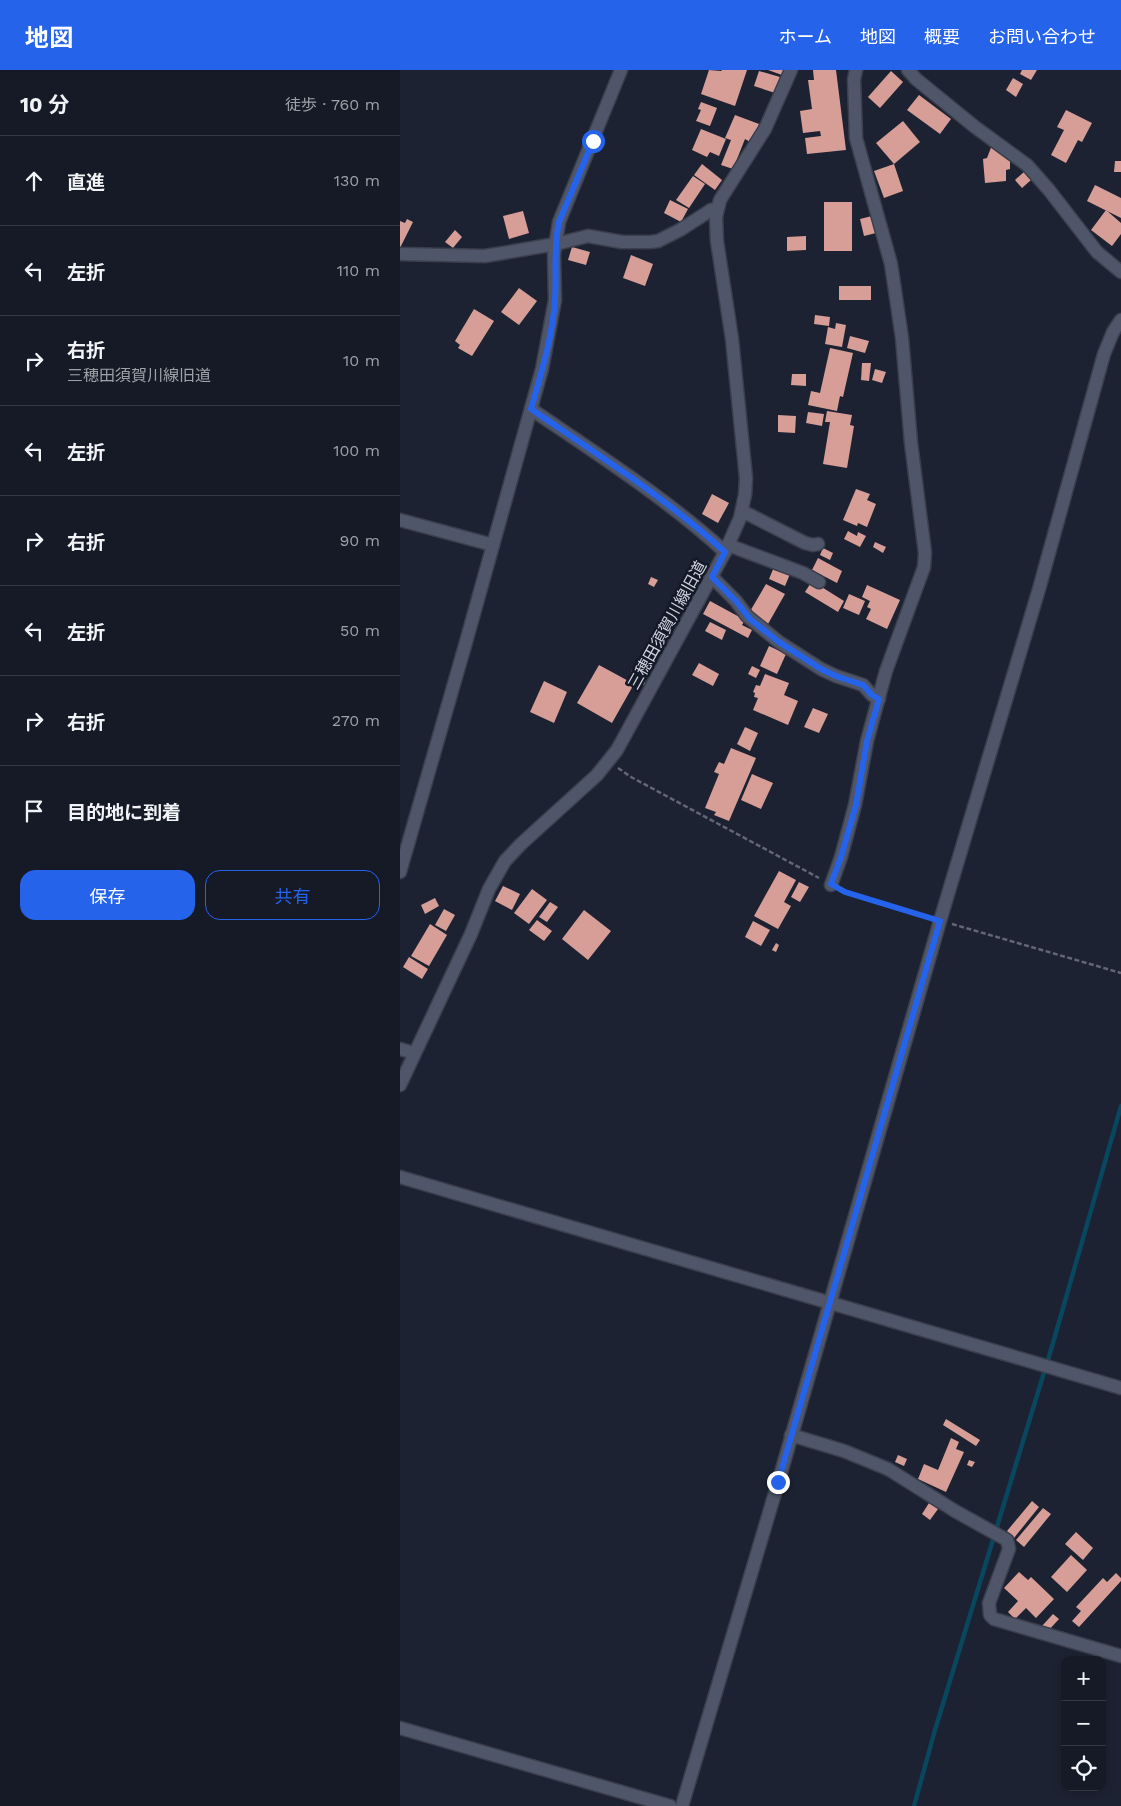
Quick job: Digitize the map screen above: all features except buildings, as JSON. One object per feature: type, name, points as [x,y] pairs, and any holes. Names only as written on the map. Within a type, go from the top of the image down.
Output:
[{"type":"street","points":[[400,872],[542,369],[555,300],[554,261],[559,222],[621,70]]},
{"type":"street","name":"三穂田須賀川線旧道","points":[[400,1084],[472,934],[489,889],[505,861],[590,781],[617,750],[727,549],[742,511],[746,478],[745,456],[732,339],[717,241],[716,217],[717,209],[728,186],[765,129],[792,70]]},
{"type":"street","points":[[831,884],[856,805],[867,741],[889,663],[924,567],[925,553],[911,443],[902,338],[891,264],[856,138],[854,80],[856,70]]},
{"type":"street","points":[[908,70],[916,79],[975,127],[1027,165],[1097,252],[1121,272]]},
{"type":"street","points":[[400,254],[485,256],[556,244],[588,236],[633,243],[658,241],[680,230],[711,210],[717,209]]},
{"type":"street","points":[[682,1806],[1038,589],[1104,354],[1113,332],[1121,320]]},
{"type":"street","points":[[531,409],[624,473],[710,539],[727,549],[803,573],[819,582]]},
{"type":"street","points":[[742,511],[805,543],[818,544]]},
{"type":"street","points":[[400,520],[493,545]]},
{"type":"street","points":[[712,577],[736,601],[750,619],[779,642],[821,669],[863,685],[872,695],[879,699]]},
{"type":"street","points":[[400,1048],[414,1053]]},
{"type":"street","points":[[400,1176],[1121,1388]]},
{"type":"street","points":[[790,1435],[844,1451],[888,1469],[955,1511],[1007,1540],[1009,1549],[989,1603],[990,1615],[994,1619],[1121,1656]]},
{"type":"street","points":[[400,1728],[670,1806]]},
{"type":"path","points":[[609,761],[631,776],[845,892],[1121,973]]},
{"type":"waterway","points":[[914,1806],[935,1730],[1053,1343],[1121,1106]]},
{"type":"route","points":[[593,141],[559,222],[556,234],[554,254],[555,300],[549,338],[531,409],[624,473],[725,552],[712,577],[736,601],[750,619],[804,659],[836,676],[863,685],[872,695],[879,699],[867,741],[856,805],[831,884],[845,892],[940,921],[790,1435],[778,1482]]}]
